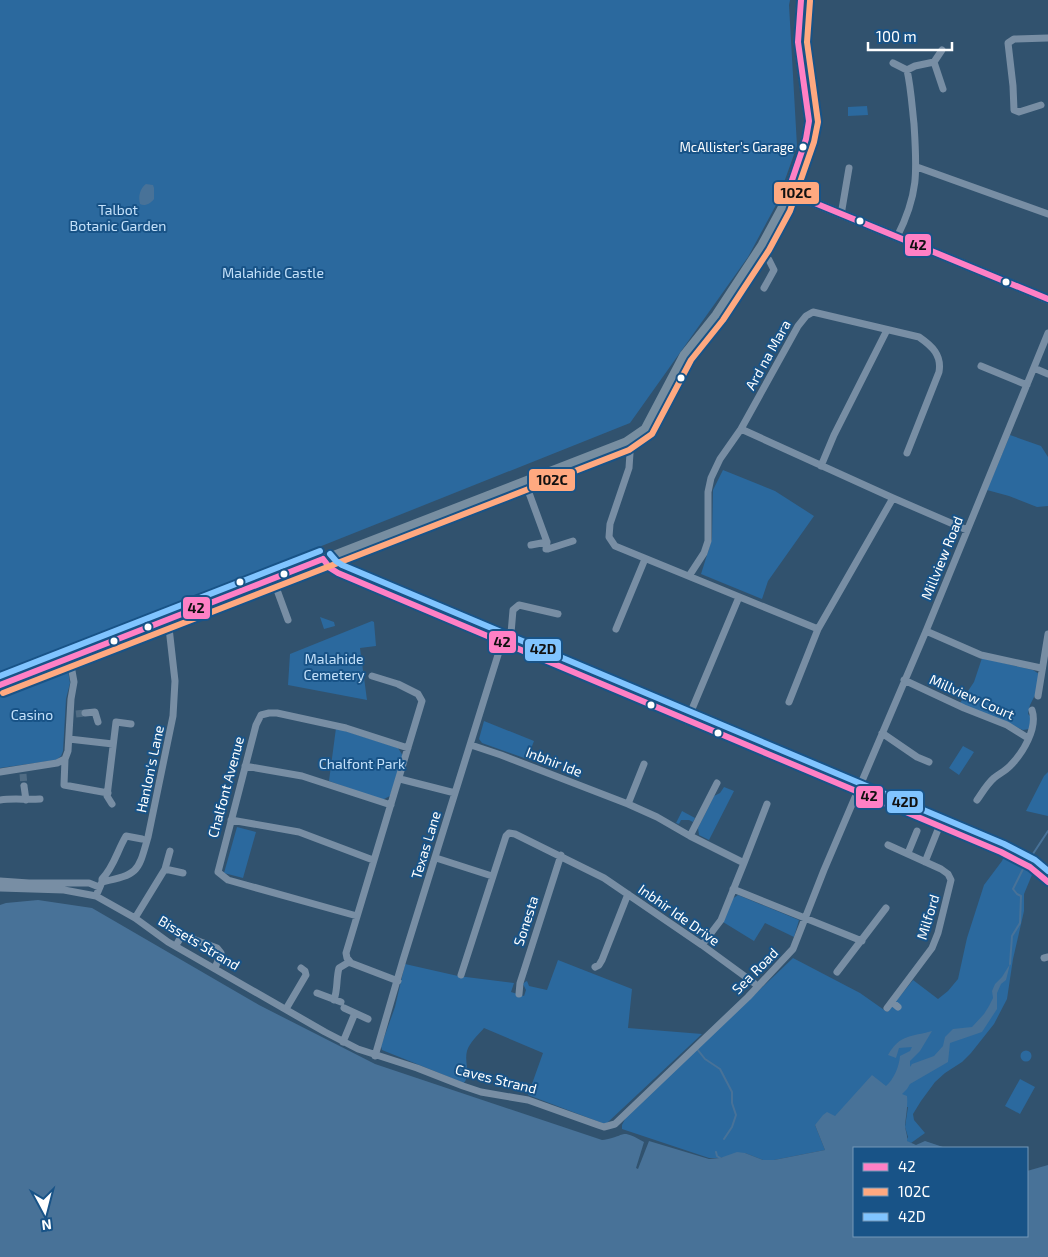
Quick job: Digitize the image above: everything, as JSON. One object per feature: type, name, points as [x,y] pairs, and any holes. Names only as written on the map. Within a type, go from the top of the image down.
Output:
[{"type":"main road","points":[[0,685],[626,442],[645,429],[684,355],[716,315],[757,252],[782,208],[788,192],[806,139],[809,121],[798,42],[801,0]]},
{"type":"main road","points":[[788,192],[1048,299]]},
{"type":"street","points":[[1041,105],[1019,112],[1014,110],[1008,43],[1014,39],[1048,38]]},
{"type":"street","points":[[907,70],[934,62],[942,50]]},
{"type":"street","points":[[934,62],[943,89]]},
{"type":"street","points":[[893,63],[907,70]]},
{"type":"street","points":[[897,237],[910,207],[917,167],[912,99],[907,70]]},
{"type":"street","points":[[917,167],[1048,214]]},
{"type":"street","points":[[841,215],[849,168]]},
{"type":"street","points":[[757,252],[769,260],[774,270],[764,288]]},
{"type":"street","name":"Ard na Mara","points":[[689,576],[704,553],[708,541],[708,492],[711,478],[720,460],[741,429],[802,320],[813,312],[919,337],[931,346],[940,358],[939,372],[907,453]]},
{"type":"street","points":[[821,466],[834,435],[887,330]]},
{"type":"street","name":"Millview Road","points":[[858,793],[1048,333]]},
{"type":"street","points":[[981,366],[1027,385]]},
{"type":"street","points":[[1034,368],[1048,374]]},
{"type":"street","points":[[741,429],[967,530]]},
{"type":"street","points":[[626,442],[630,454],[629,468],[610,524],[609,537],[615,546],[818,630]]},
{"type":"street","points":[[525,482],[547,542],[546,548],[573,541]]},
{"type":"street","points":[[789,702],[818,630],[893,498]]},
{"type":"street","points":[[531,545],[547,542]]},
{"type":"street","points":[[324,559],[330,568],[338,573],[1026,864],[1048,882]]},
{"type":"street","points":[[616,629],[645,559]]},
{"type":"street","points":[[273,579],[288,620]]},
{"type":"street","points":[[687,721],[739,597]]},
{"type":"street","name":"Texas Lane","points":[[375,1056],[455,793],[506,644],[513,610],[519,605],[558,614]]},
{"type":"street","name":"Hanlon's Lane","points":[[101,884],[134,872],[148,836],[169,742],[175,702],[175,681],[168,619]]},
{"type":"street","points":[[926,631],[980,655],[1041,668]]},
{"type":"street","points":[[1038,696],[1048,634]]},
{"type":"street","points":[[72,670],[74,682],[73,714],[64,785],[108,792]]},
{"type":"street","points":[[349,962],[346,953],[421,708],[421,697],[418,694],[398,684],[372,676]]},
{"type":"street","name":"Millview Court","points":[[904,680],[964,708],[1007,725],[1028,738]]},
{"type":"street","name":"Millview Court","points":[[977,800],[994,778],[1009,768],[1016,758],[1028,738],[1034,723],[1032,710]]},
{"type":"street","points":[[85,713],[95,712],[98,722]]},
{"type":"street","name":"Chalfont Avenue","points":[[357,916],[228,880],[218,872],[218,866],[258,719],[265,713],[269,713],[338,726],[408,748]]},
{"type":"street","points":[[112,804],[107,796],[116,722],[131,724]]},
{"type":"street","points":[[882,733],[916,756],[929,762]]},
{"type":"street","points":[[69,739],[113,744]]},
{"type":"street","name":"Inbhir Ide","points":[[471,745],[628,804],[658,817],[690,836],[744,863]]},
{"type":"street","points":[[0,772],[22,772],[66,759]]},
{"type":"street","points":[[628,804],[644,764]]},
{"type":"street","points":[[245,766],[302,776],[391,806]]},
{"type":"street","points":[[400,779],[455,793]]},
{"type":"street","points":[[690,836],[717,783]]},
{"type":"street","points":[[24,786],[26,800]]},
{"type":"street","name":"Sea Road","points":[[610,1126],[615,1124],[788,957],[796,944],[805,918],[858,793]]},
{"type":"street","points":[[0,800],[13,798],[26,800],[40,799]]},
{"type":"street","points":[[702,945],[721,920],[767,804]]},
{"type":"street","points":[[231,820],[298,832],[373,860]]},
{"type":"street","points":[[925,862],[939,826]]},
{"type":"street","points":[[908,853],[917,831]]},
{"type":"street","points":[[461,975],[506,836],[509,833],[515,834],[560,855]]},
{"type":"street","points":[[96,896],[102,880],[109,872],[126,836],[142,839]]},
{"type":"street","name":"Milford","points":[[888,845],[941,869],[948,874],[951,880],[938,933],[932,948],[889,1005],[898,1007]]},
{"type":"street","points":[[136,918],[165,869],[170,851]]},
{"type":"street","name":"Inbhir Ide Drive","points":[[560,855],[604,878],[754,983]]},
{"type":"street","name":"Sonesta","points":[[519,994],[520,983],[560,855]]},
{"type":"street","points":[[436,858],[492,876]]},
{"type":"street","points":[[165,869],[183,873]]},
{"type":"street","points":[[0,881],[101,884]]},
{"type":"street","name":"Bissets Strand","points":[[0,888],[64,890],[96,896],[136,918],[168,942],[342,1042],[375,1056]]},
{"type":"street","points":[[733,889],[862,941]]},
{"type":"street","points":[[594,967],[599,965],[602,960],[628,894]]},
{"type":"street","points":[[837,972],[886,908]]},
{"type":"street","points":[[178,942],[182,935],[218,948],[221,953],[215,968]]},
{"type":"street","points":[[349,962],[398,981]]},
{"type":"street","points":[[339,1003],[337,978],[339,968],[349,962]]},
{"type":"street","points":[[286,1009],[306,975],[305,971],[301,968]]},
{"type":"street","points":[[317,993],[368,1019]]},
{"type":"street","points":[[342,1042],[355,1013]]},
{"type":"street","name":"Caves Strand","points":[[375,1056],[417,1068],[481,1092],[528,1100],[598,1125],[610,1126]]},
{"type":"green space","name":"Malahide Castle","points":[[0,0],[790,0],[797,146],[776,205],[748,257],[630,423],[309,551],[217,593],[59,657],[59,655],[0,681]]},
{"type":"green space","points":[[867,106],[868,115],[848,116],[848,107]]},
{"type":"green space","points":[[1010,435],[1041,446],[1048,457],[1048,506],[1037,507],[987,490]]},
{"type":"green space","points":[[723,470],[775,491],[814,516],[768,581],[762,599],[701,574],[712,539],[713,490]]},
{"type":"green space","points":[[320,617],[334,622],[335,626],[324,629]]},
{"type":"green space","name":"Malahide Cemetery","points":[[372,621],[374,622],[376,646],[360,648],[367,700],[288,685],[290,654]]},
{"type":"green space","points":[[982,658],[1033,670],[1039,674],[1036,693],[1028,714],[1031,717],[1029,729],[1023,730],[960,703],[974,682]]},
{"type":"green space","name":"Casino","points":[[65,669],[68,671],[70,683],[66,699],[63,751],[61,756],[56,760],[0,768],[0,690],[43,674]]},
{"type":"green space","points":[[484,721],[534,741],[527,759],[482,743],[479,739]]},
{"type":"green space","name":"Chalfont Park","points":[[336,728],[398,748],[403,756],[390,796],[382,800],[329,781]]},
{"type":"green space","points":[[963,746],[974,752],[959,775],[949,768]]},
{"type":"green space","points":[[1048,772],[1048,816],[1026,811],[1044,776]]},
{"type":"green space","points":[[724,787],[734,791],[709,840],[699,835],[698,828],[714,796],[720,793]]},
{"type":"green space","points":[[682,811],[695,818],[693,822],[681,820],[679,824],[676,823]]},
{"type":"green space","points":[[237,827],[256,832],[243,878],[224,873]]},
{"type":"green space","points":[[1005,854],[1034,870],[1024,894],[1024,911],[1013,959],[1007,999],[994,1024],[971,1053],[935,1082],[913,1114],[914,1120],[925,1133],[911,1143],[906,1141],[908,1137],[905,1127],[908,1107],[835,1116],[815,1125],[825,1150],[774,1160],[763,1160],[745,1153],[720,1158],[709,1158],[622,1129],[626,1117],[793,958],[860,993],[887,1012],[913,980],[938,999],[958,979],[967,938],[984,885]]},
{"type":"green space","points":[[738,895],[799,920],[794,937],[765,923],[754,941],[723,922],[732,899]]},
{"type":"green space","points":[[558,960],[632,989],[628,1028],[702,1034],[607,1123],[602,1123],[528,1095],[543,1053],[484,1028],[468,1048],[466,1055],[467,1076],[464,1083],[382,1050],[381,1046],[395,1007],[405,964],[458,976],[514,983],[511,992],[524,996],[526,990],[523,984],[527,981],[529,986],[547,990]]},
{"type":"green space","points":[[1026,1050],[1032,1056],[1026,1062],[1020,1056]]},
{"type":"green space","points":[[1020,1079],[1035,1087],[1020,1114],[1005,1106]]},
{"type":"shaded area","points":[[146,184],[153,185],[154,199],[148,204],[142,205],[139,201],[139,196]]},
{"type":"shaded area","points":[[38,900],[92,908],[259,1005],[375,1064],[602,1140],[623,1134],[636,1137],[644,1142],[636,1168],[638,1169],[649,1141],[709,1159],[720,1158],[737,1152],[763,1160],[774,1160],[825,1150],[815,1125],[823,1115],[827,1112],[835,1116],[872,1075],[886,1086],[896,1073],[900,1056],[910,1051],[912,1047],[899,1048],[896,1058],[888,1055],[897,1043],[907,1037],[932,1031],[920,1051],[910,1061],[910,1067],[912,1064],[934,1056],[943,1046],[945,1037],[953,1029],[972,1027],[989,1006],[993,998],[992,991],[995,984],[1010,964],[1006,980],[1001,984],[997,993],[997,1009],[982,1032],[950,1043],[948,1062],[910,1084],[902,1094],[907,1096],[905,1125],[907,1141],[916,1145],[925,1141],[943,1147],[853,1147],[853,1237],[1028,1237],[1028,1171],[1048,1165],[1048,1257],[0,1257],[0,905]]},
{"type":"waterway","points":[[1027,863],[1048,831]]},
{"type":"waterway","points":[[1010,964],[1012,936],[1020,923],[1021,896],[1013,889],[1024,867]]},
{"type":"waterway","points":[[697,1049],[705,1059],[720,1069],[732,1092],[732,1103],[736,1115],[732,1127],[724,1139]]},
{"type":"waterway","points":[[716,1152],[720,1158]]},
{"type":"tunnel","points":[[76,714],[85,713]]},
{"type":"tunnel","points":[[23,774],[24,786]]},
{"type":"transit line","name":"42","points":[[788,192],[806,139],[809,121],[798,42],[801,0]]},
{"type":"transit line","name":"102C","points":[[3,693],[629,450],[652,434],[691,360],[723,320],[769,250],[790,211],[814,142],[818,122],[807,42],[810,1]]},
{"type":"transit line","name":"42","points":[[788,192],[1048,299]]},
{"type":"transit line","name":"42D","points":[[0,676],[320,551]]},
{"type":"transit line","name":"42D","points":[[330,554],[342,565],[1004,844],[1035,860],[1048,871]]},
{"type":"transit line","name":"42","points":[[323,559],[330,568],[338,573],[1001,852],[1030,867],[1048,882]]},
{"type":"transit line","name":"42","points":[[0,685],[323,559]]},
{"type":"place","name":"McAllister's Garage","points":[[803,147]]},
{"type":"park label","name":"Talbot Botanic Garden","points":[[118,218]]}]
